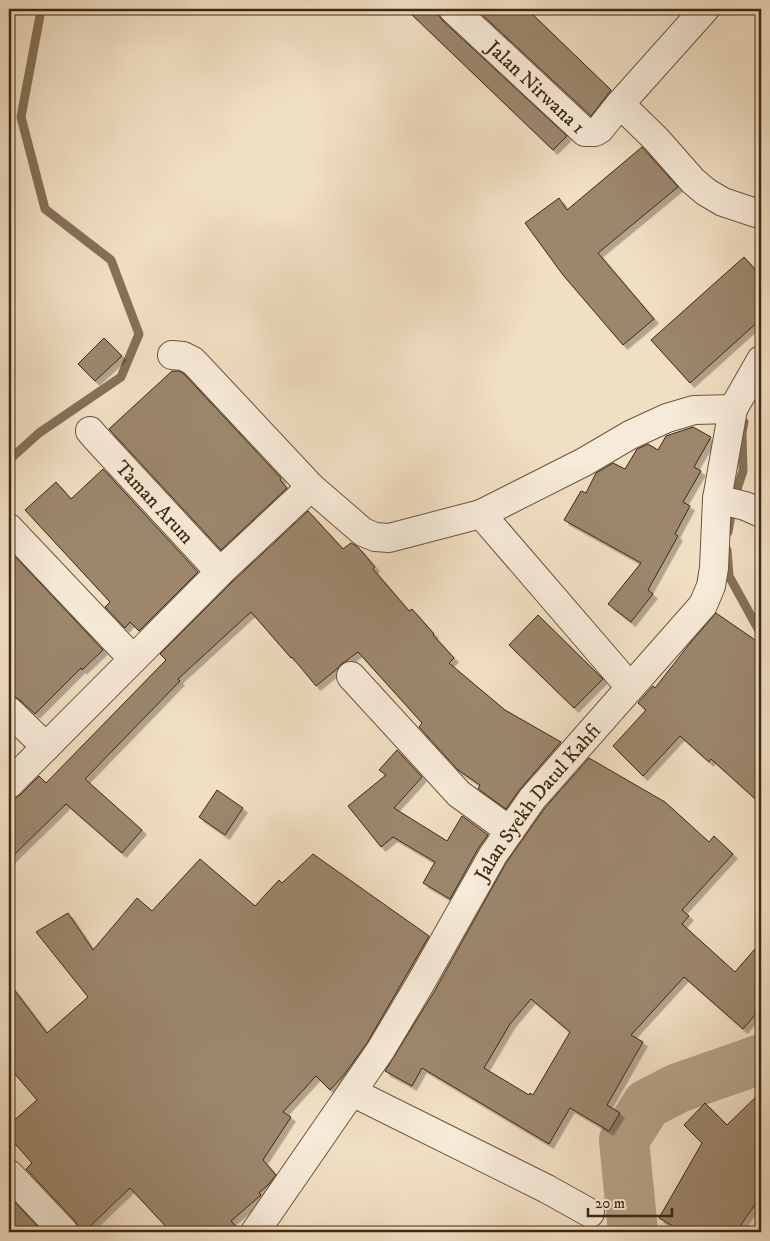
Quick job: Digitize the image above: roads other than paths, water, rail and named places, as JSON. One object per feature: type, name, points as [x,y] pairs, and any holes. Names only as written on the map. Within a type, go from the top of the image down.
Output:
[{"type":"street","name":"Jalan Nirwana 1","points":[[453,9],[585,132],[595,132],[600,129],[620,104]]},
{"type":"street","points":[[695,12],[620,104],[656,139],[693,181],[706,192],[723,202],[761,214]]},
{"type":"street","points":[[172,355],[183,356],[193,361],[311,487],[363,532],[375,538],[389,538],[481,514],[584,462],[630,435],[667,418],[694,410],[733,409]]},
{"type":"street","name":"Jalan Syekh Datul Kahfi","points":[[255,1232],[380,1051],[493,855],[532,799],[703,605],[711,586],[714,568],[736,505],[733,409],[761,360]]},
{"type":"street","name":"Taman Arum","points":[[90,432],[220,572]]},
{"type":"street","points":[[9,784],[220,572],[311,487]]},
{"type":"street","points":[[481,514],[630,687]]},
{"type":"street","points":[[9,528],[133,659]]},
{"type":"street","points":[[351,676],[459,794],[510,831]]},
{"type":"street","points":[[9,711],[46,747]]},
{"type":"street","points":[[352,1092],[547,1189],[590,1213]]},
{"type":"street","points":[[9,1174],[64,1232]]},
{"type":"waterway","points":[[9,460],[39,433],[121,377],[139,334],[111,260],[45,209],[21,117],[41,10],[43,9]]},
{"type":"waterway","points":[[728,532],[734,498],[743,471],[742,433],[744,422]]},
{"type":"waterway","points":[[727,550],[729,576],[761,634]]},
{"type":"waterway","points":[[633,1232],[624,1140],[647,1104],[678,1088],[761,1059]]}]
